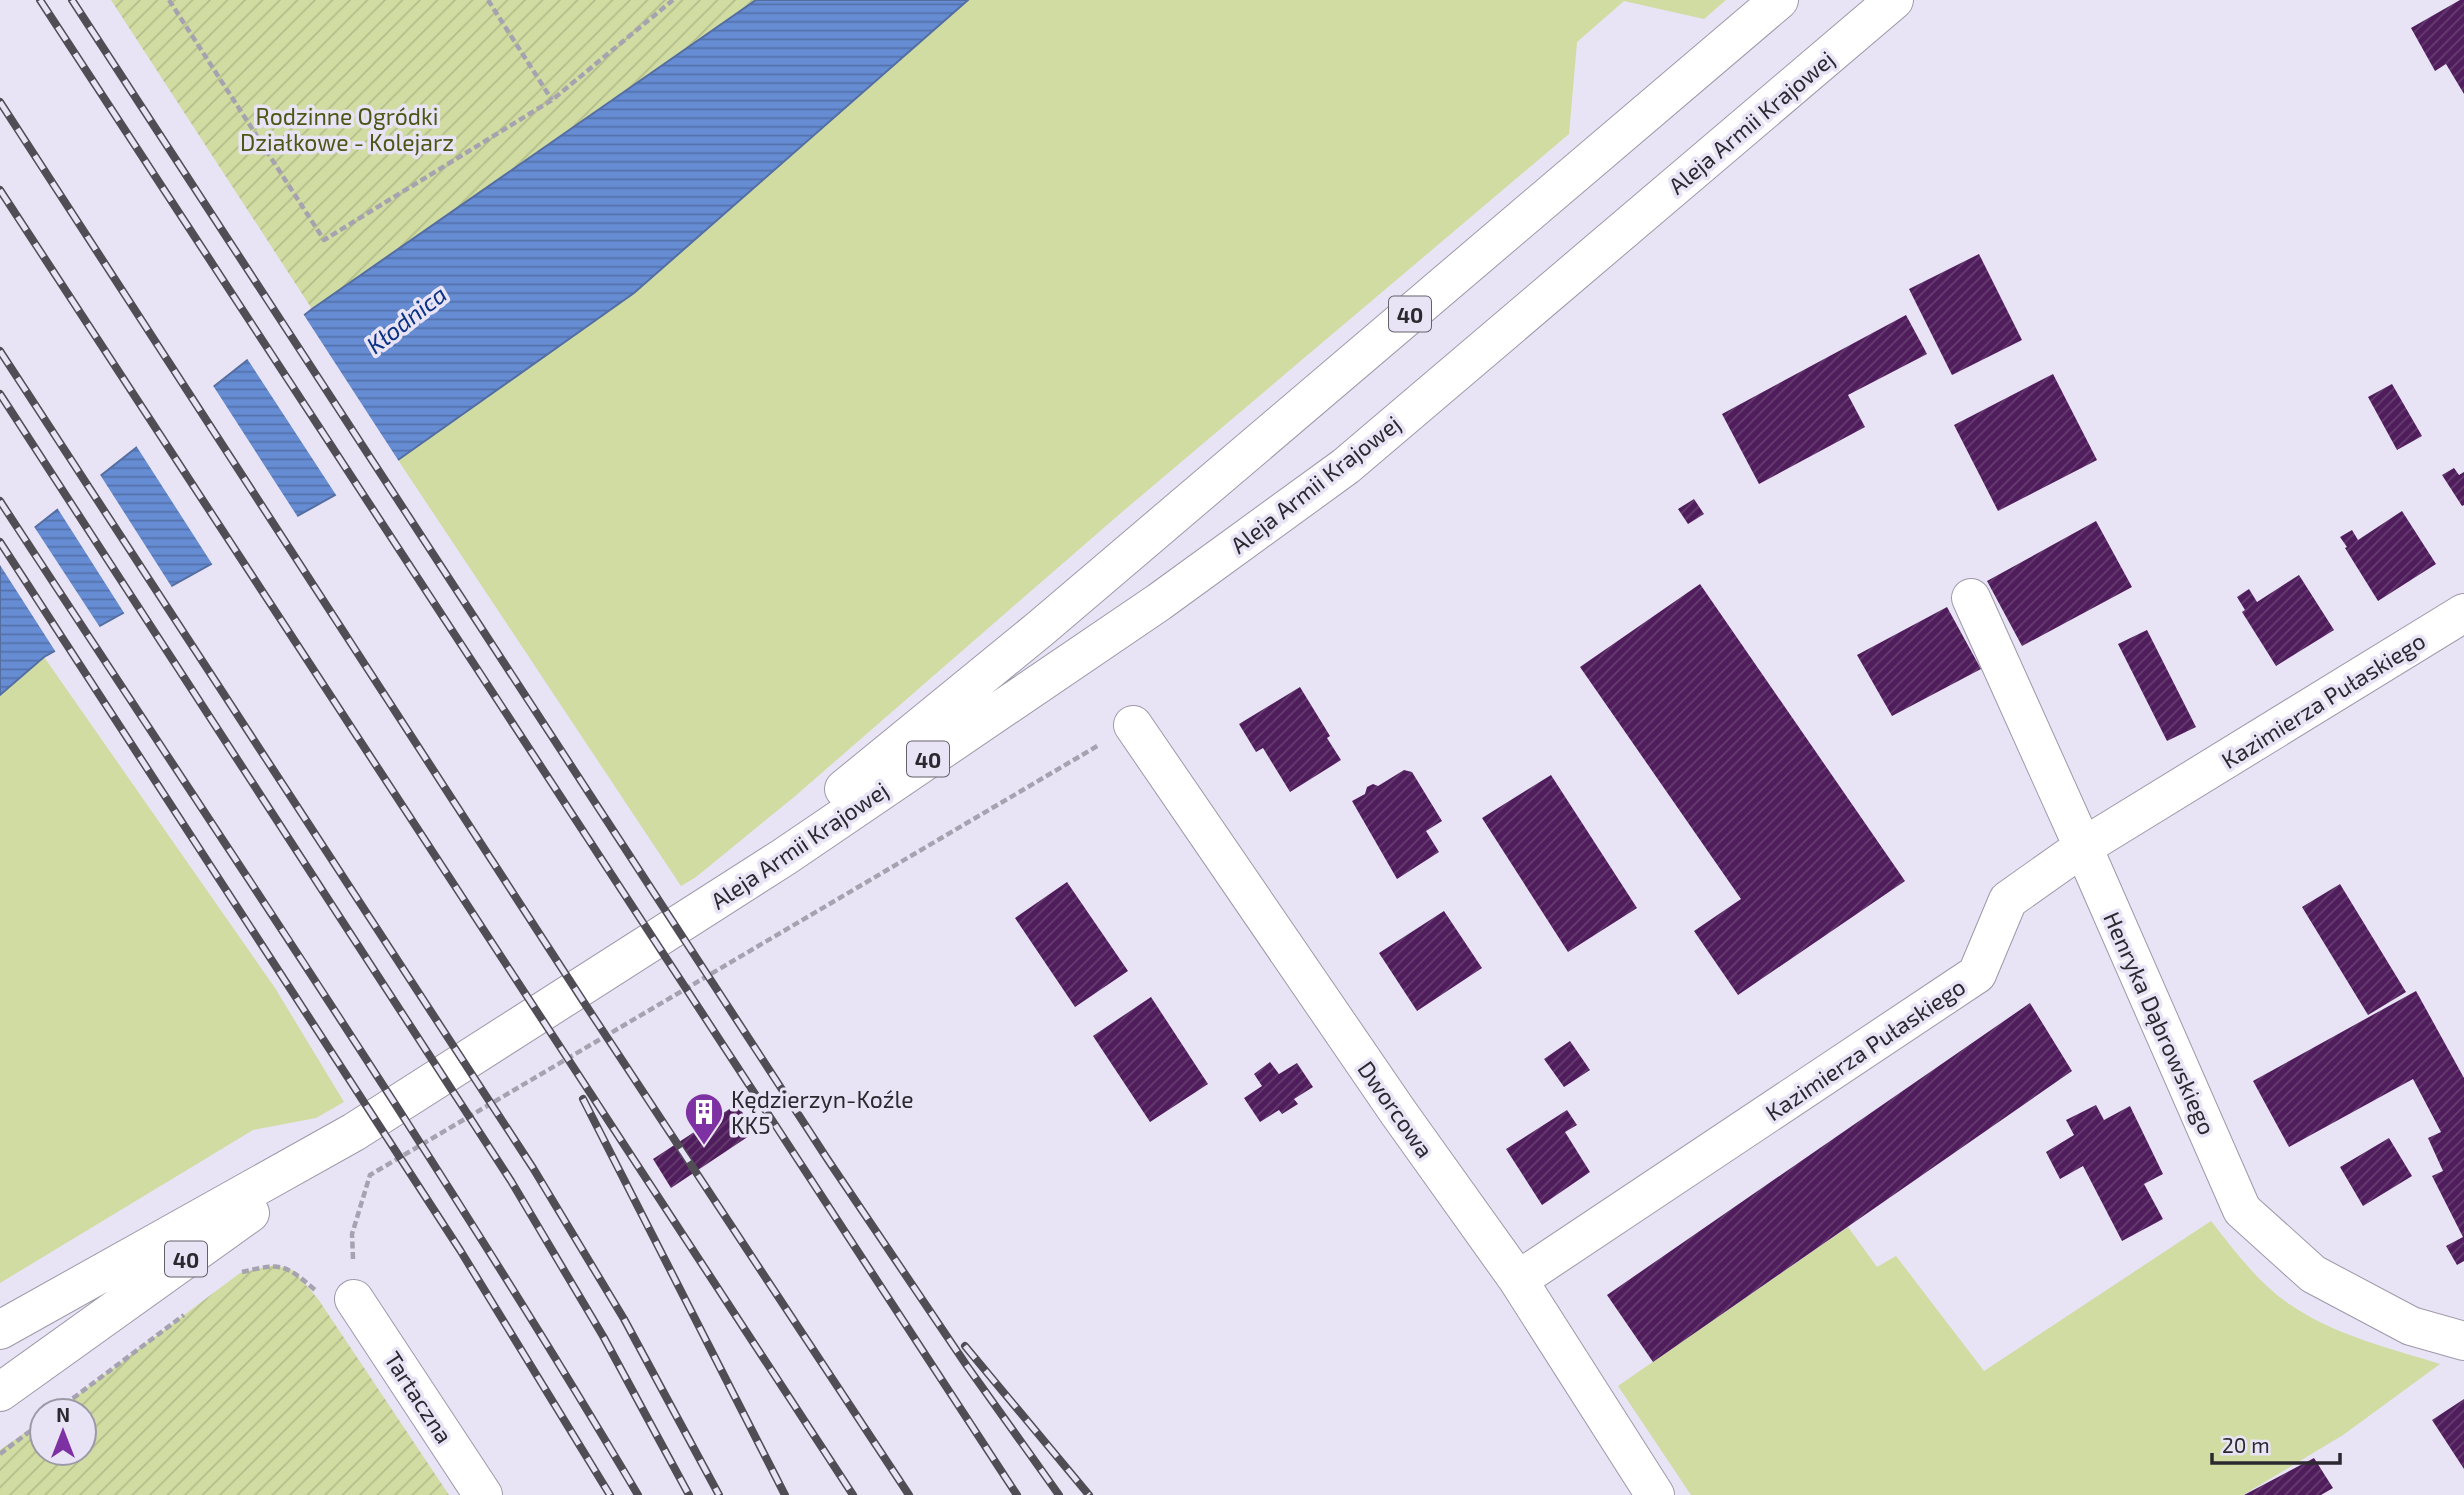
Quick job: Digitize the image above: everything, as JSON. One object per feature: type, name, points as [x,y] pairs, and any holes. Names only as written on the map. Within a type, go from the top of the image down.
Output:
[{"type":"main road","name":"Aleja Armii Krajowej","points":[[695,914],[775,845],[1052,619],[1779,0]]},
{"type":"main road","name":"Aleja Armii Krajowej","points":[[0,1330],[354,1132],[784,857],[1159,602],[1346,466],[1894,0]]},
{"type":"main road","name":"Henryka Dąbrowskiego","points":[[1971,598],[2242,1210],[2313,1274],[2411,1326],[2464,1341]]},
{"type":"main road","name":"Kazimierza Pułaskiego","points":[[1518,1280],[1977,974],[2008,900],[2083,847],[2464,613]]},
{"type":"main road","name":"Dworcowa","points":[[1133,725],[1390,1101],[1518,1280],[1655,1495]]},
{"type":"main road","name":"Aleja Armii Krajowej","points":[[0,1392],[274,1196],[354,1132]]},
{"type":"main road","name":"Tartaczna","points":[[354,1299],[483,1495]]},
{"type":"path","points":[[169,0],[324,240],[552,100],[673,0]]},
{"type":"path","points":[[488,0],[552,100]]},
{"type":"path","points":[[240,1273],[275,1265],[294,1271],[322,1295],[354,1299],[352,1234],[370,1175],[1133,725]]},
{"type":"path","points":[[75,1397],[189,1311]]},
{"type":"path","points":[[0,1454],[28,1433]]},
{"type":"green space","name":"Rodzinne Ogródki Działkowe - Kolejarz","points":[[111,0],[756,0],[312,309]]},
{"type":"green space","points":[[968,0],[1726,0],[1704,19],[1624,1],[1577,42],[1569,134],[1122,512],[794,797],[696,877],[681,886],[398,460],[634,293]]},
{"type":"green space","points":[[44,657],[275,988],[344,1102],[316,1118],[253,1130],[0,1283],[0,695]]},
{"type":"green space","points":[[2211,1221],[2267,1286],[2306,1315],[2362,1340],[2440,1364],[2343,1435],[2243,1495],[1691,1495],[1618,1386],[1848,1227],[1877,1267],[1896,1256],[1984,1371]]},
{"type":"green space","points":[[275,1265],[294,1271],[318,1299],[449,1495],[0,1495],[0,1450],[28,1431],[28,1467],[98,1467],[98,1397],[75,1397],[240,1273]]},
{"type":"water","name":"Kłodnica","points":[[756,0],[968,0],[634,293],[398,460],[44,657],[0,695],[0,555],[312,309]]},
{"type":"pier","points":[[302,312],[400,463],[338,498],[246,357]]},
{"type":"pier","points":[[212,384],[299,519],[214,567],[135,444]]},
{"type":"pier","points":[[99,473],[173,589],[126,616],[56,506]]},
{"type":"pier","points":[[33,525],[101,629],[57,654],[0,565],[0,551]]},
{"type":"building","points":[[2464,0],[2464,94],[2446,64],[2435,71],[2411,28]]},
{"type":"building","points":[[1979,254],[2022,340],[1952,375],[1909,289]]},
{"type":"building","points":[[1906,315],[1927,354],[1848,395],[1865,427],[1759,484],[1722,414]]},
{"type":"building","points":[[2053,374],[2097,460],[1998,511],[1954,425]]},
{"type":"building","points":[[2392,384],[2422,436],[2397,450],[2368,397]]},
{"type":"building","points":[[2454,468],[2459,475],[2464,472],[2462,506],[2442,475]]},
{"type":"building","points":[[1694,499],[1704,514],[1688,524],[1678,509]]},
{"type":"building","points":[[2402,511],[2436,564],[2378,601],[2340,537],[2352,530],[2358,540]]},
{"type":"building","points":[[2096,521],[2132,587],[2022,646],[1987,581]]},
{"type":"building","points":[[2299,575],[2334,630],[2276,666],[2242,612],[2245,610],[2237,597],[2249,589],[2257,602]]},
{"type":"building","points":[[1700,584],[1905,881],[1738,995],[1694,931],[1741,899],[1580,667]]},
{"type":"building","points":[[1947,607],[1981,669],[1892,716],[1857,655]]},
{"type":"building","points":[[2147,630],[2196,727],[2167,741],[2118,644]]},
{"type":"building","points":[[1300,687],[1330,736],[1327,738],[1341,760],[1290,792],[1263,748],[1256,752],[1239,724]]},
{"type":"building","points":[[1404,770],[1412,772],[1442,821],[1426,831],[1439,852],[1397,879],[1352,801],[1365,794],[1367,787],[1373,784],[1378,786]]},
{"type":"building","points":[[1551,775],[1637,908],[1568,952],[1482,818]]},
{"type":"building","points":[[1067,882],[1128,971],[1075,1007],[1015,918]]},
{"type":"building","points":[[2340,884],[2406,992],[2368,1015],[2302,907]]},
{"type":"building","points":[[1444,911],[1482,968],[1417,1011],[1379,953]]},
{"type":"building","points":[[2416,991],[2464,1078],[2464,1261],[2457,1265],[2446,1246],[2463,1237],[2432,1176],[2443,1171],[2428,1138],[2441,1132],[2413,1079],[2289,1147],[2253,1081]]},
{"type":"building","points":[[1151,997],[1208,1084],[1150,1122],[1093,1036]]},
{"type":"building","points":[[2030,1003],[2072,1071],[1653,1362],[1607,1295]]},
{"type":"building","points":[[1570,1041],[1590,1070],[1564,1087],[1544,1059]]},
{"type":"building","points":[[1270,1062],[1279,1074],[1297,1063],[1313,1087],[1294,1099],[1298,1104],[1282,1114],[1279,1110],[1260,1122],[1244,1098],[1262,1086],[1254,1074]]},
{"type":"building","name":"Kędzierzyn-Koźle KK5","points":[[737,1104],[755,1132],[671,1188],[653,1159]]},
{"type":"building","points":[[2096,1105],[2104,1120],[2130,1106],[2163,1174],[2144,1184],[2163,1219],[2122,1241],[2083,1166],[2060,1179],[2046,1152],[2074,1135],[2066,1120]]},
{"type":"building","points":[[1567,1110],[1577,1125],[1565,1132],[1590,1172],[1542,1205],[1506,1149]]},
{"type":"building","points":[[2389,1138],[2412,1176],[2363,1206],[2340,1167]]},
{"type":"building","points":[[2464,1399],[2464,1469],[2432,1420]]},
{"type":"building","points":[[2314,1458],[2333,1488],[2321,1495],[2244,1495]]},
{"type":"railway","points":[[40,0],[1017,1495]]},
{"type":"railway","points":[[72,0],[828,1160],[967,1366],[1059,1495]]},
{"type":"railway","points":[[0,102],[585,1004],[909,1495]]},
{"type":"railway","points":[[0,190],[853,1495]]},
{"type":"railway","points":[[0,351],[533,1168],[624,1319],[719,1495]]},
{"type":"railway","points":[[0,394],[511,1181],[603,1336],[689,1495]]},
{"type":"railway","points":[[0,501],[484,1243],[638,1495]]},
{"type":"railway","points":[[0,542],[460,1250],[610,1495]]},
{"type":"railway","points":[[583,1099],[785,1495]]},
{"type":"railway","points":[[965,1346],[1089,1495]]},
{"type":"place","name":"Kędzierzyn-Koźle KK5","points":[[704,1146]]}]
